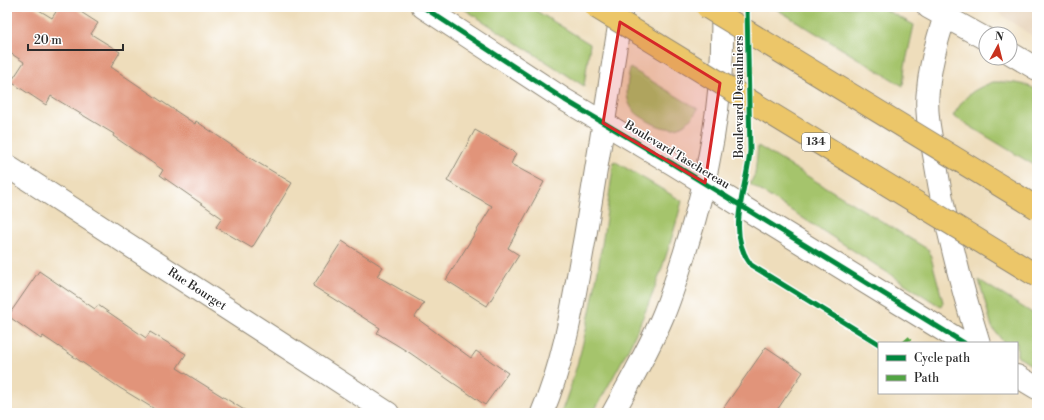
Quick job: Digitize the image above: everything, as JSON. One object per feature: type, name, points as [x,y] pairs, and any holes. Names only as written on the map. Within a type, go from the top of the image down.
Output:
[{"type":"highway","name":"134","points":[[596,7],[1037,276]]},
{"type":"highway","points":[[707,7],[1037,208]]},
{"type":"street","name":"Boulevard Taschereau","points":[[424,7],[531,79],[705,183],[962,342]]},
{"type":"street","points":[[542,413],[554,382],[568,329],[604,123],[622,7]]},
{"type":"street","name":"Boulevard Desaulniers","points":[[613,413],[662,318],[688,244],[705,183],[719,98],[722,67],[722,7]]},
{"type":"street","points":[[978,34],[940,10],[928,91],[928,119],[948,234],[959,278],[979,342]]},
{"type":"street","points":[[1018,58],[1037,69]]},
{"type":"street","name":"Rue Bourget","points":[[7,166],[388,413]]},
{"type":"street","points":[[1018,377],[1037,388]]},
{"type":"highlighted area","points":[[620,22],[720,83],[705,183],[603,123]]},
{"type":"shaded area","points":[[996,7],[1037,7],[1037,39],[1010,21],[999,12]]},
{"type":"green space","points":[[461,7],[530,7],[590,44],[584,86]]},
{"type":"green space","points":[[773,7],[880,7],[914,25],[905,66],[903,86]]},
{"type":"green space","points":[[630,68],[698,109],[688,122],[676,128],[663,127],[648,121],[634,112],[629,103],[627,88]]},
{"type":"green space","points":[[993,82],[1010,82],[1021,84],[1037,90],[1037,167],[953,116],[969,94]]},
{"type":"green space","points":[[758,146],[929,250],[943,302],[941,307],[750,184],[755,174]]},
{"type":"green space","points":[[614,161],[682,201],[663,265],[646,311],[629,348],[593,413],[561,413],[581,352],[595,288]]},
{"type":"green space","points":[[979,280],[1037,316],[1037,369],[1018,357],[1018,342],[1003,342],[992,327]]},
{"type":"building","points":[[7,7],[34,7],[52,18],[59,7],[73,7],[98,23],[91,34],[120,52],[111,67],[195,124],[196,121],[250,158],[292,183],[252,248],[216,227],[222,218],[160,175],[163,170],[113,136],[114,134],[51,96],[46,105],[11,82],[24,62],[7,51]]},
{"type":"building","points":[[475,130],[516,153],[511,164],[544,182],[508,248],[519,255],[487,306],[446,280],[492,206],[447,181]]},
{"type":"building","points":[[342,241],[383,267],[377,276],[424,303],[415,317],[471,358],[476,351],[508,373],[485,405],[410,353],[377,333],[380,328],[313,286]]},
{"type":"building","points":[[39,271],[95,309],[98,305],[146,338],[150,332],[186,354],[177,368],[249,413],[161,413],[120,388],[43,336],[41,339],[8,316]]},
{"type":"building","points":[[766,347],[803,372],[775,413],[720,413]]},
{"type":"marked path","points":[[905,342],[912,336]]},
{"type":"cycle path","points":[[423,7],[565,100],[673,164],[962,342]]},
{"type":"cycle path","points":[[747,7],[750,151],[738,224],[739,238],[743,252],[751,265],[878,343]]}]
